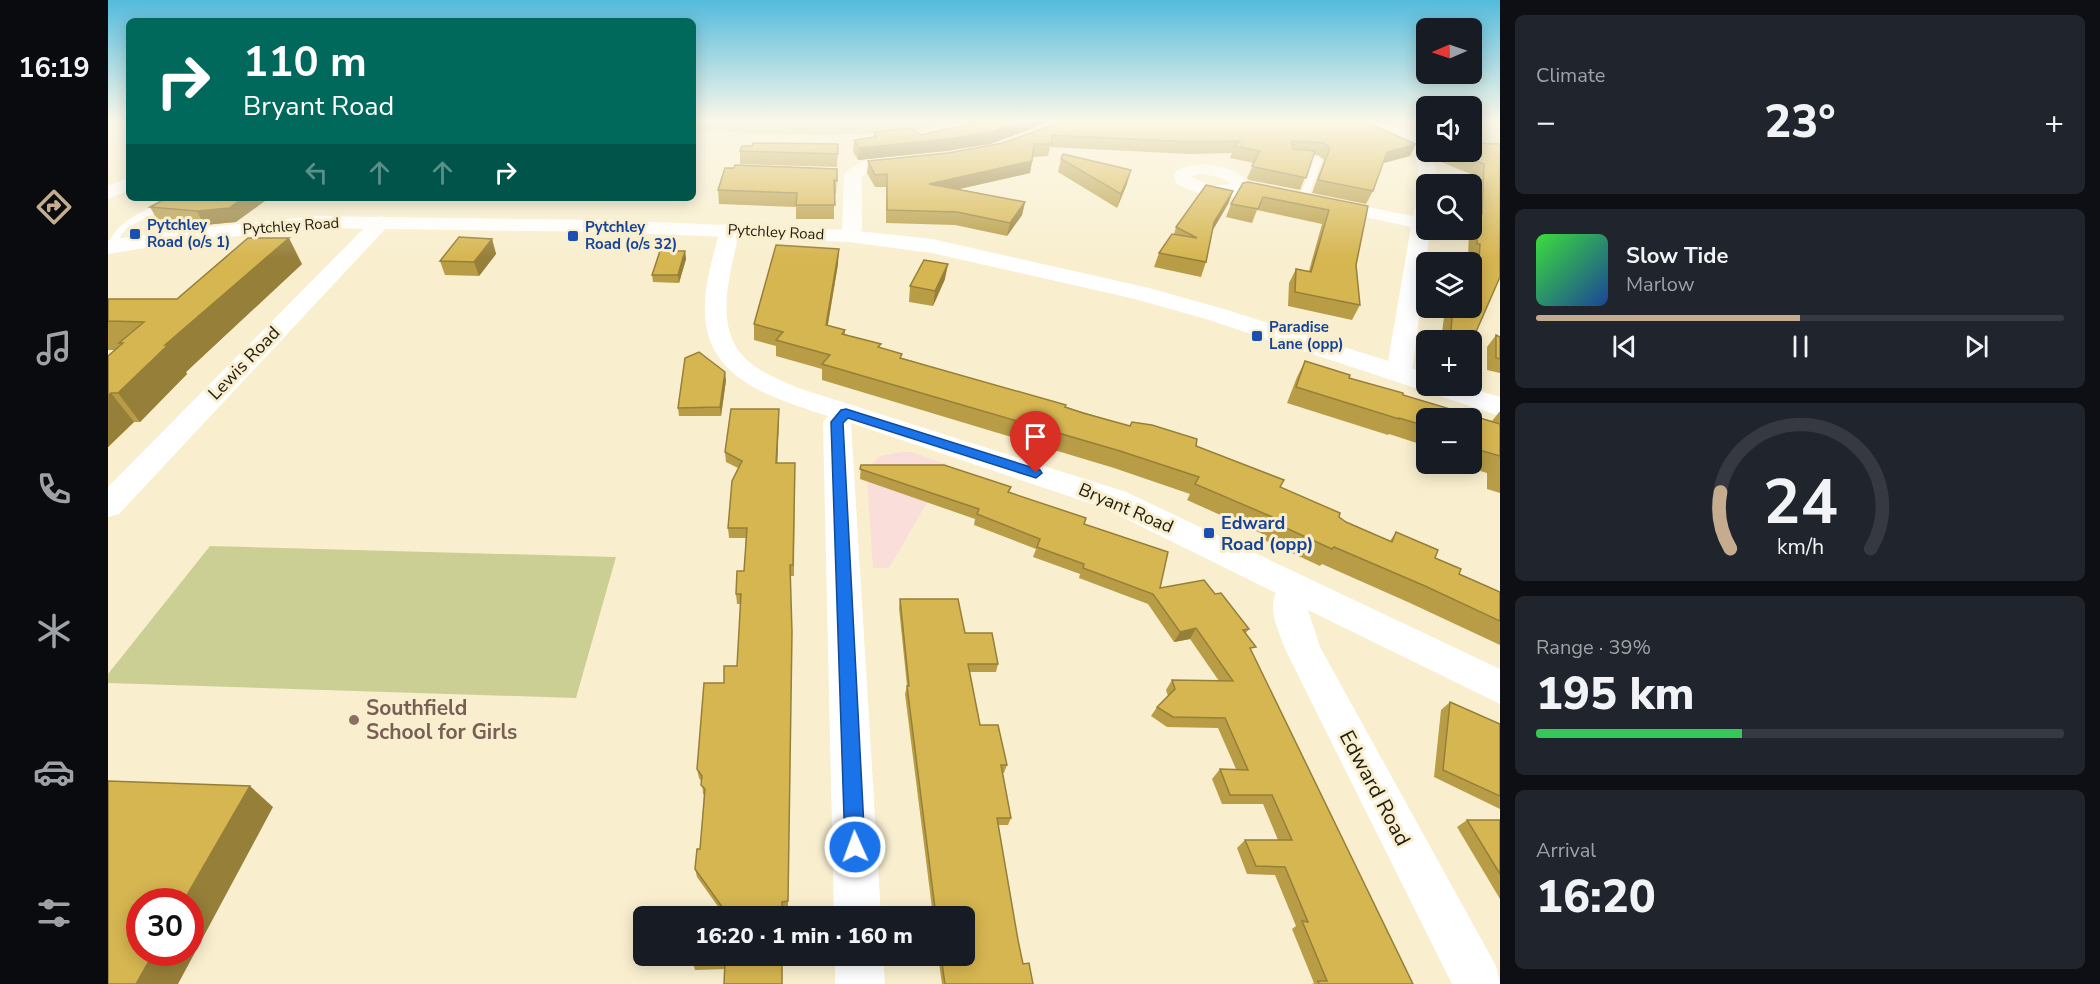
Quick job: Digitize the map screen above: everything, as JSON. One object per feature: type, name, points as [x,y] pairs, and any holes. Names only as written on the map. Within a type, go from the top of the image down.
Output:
[{"type":"main road","points":[[108,193],[126,184]]},
{"type":"main road","name":"Pytchley Road","points":[[110,247],[263,226],[317,222],[730,229],[849,236],[932,246],[1088,280],[1215,314],[1416,379]]},
{"type":"main road","points":[[1466,396],[1500,407]]},
{"type":"street","points":[[849,236],[852,228],[845,175],[864,166]]},
{"type":"street","points":[[1241,186],[1262,190]]},
{"type":"street","points":[[1283,195],[1416,223]]},
{"type":"street","name":"Lewis Road","points":[[108,506],[381,222]]},
{"type":"street","name":"Bryant Road","points":[[730,229],[714,312],[723,346],[751,376],[789,394],[1115,500],[1500,687]]},
{"type":"street","points":[[1400,374],[1420,240]]},
{"type":"street","points":[[846,413],[837,422],[857,906]]},
{"type":"street","name":"Edward Road","points":[[1295,588],[1289,601],[1294,625],[1304,651],[1478,984]]},
{"type":"street","points":[[859,966],[860,984]]},
{"type":"lane","points":[[1304,199],[1316,166]]},
{"type":"lane","points":[[110,247],[116,234],[124,226],[170,201]]},
{"type":"shaded area","points":[[911,452],[949,465],[889,568],[873,568],[867,478],[869,467],[880,456]]},
{"type":"green space","points":[[210,546],[616,557],[576,698],[108,683],[108,674]]},
{"type":"building","points":[[735,166],[758,166],[837,169],[837,181],[834,180],[835,205],[796,205],[797,193],[718,190],[725,168],[734,168]]},
{"type":"building","points":[[870,166],[1010,166],[929,184],[1025,202],[1010,223],[957,212],[887,210],[887,174],[875,175]]},
{"type":"building","points":[[1073,166],[1114,166],[1131,170],[1121,194]]},
{"type":"building","points":[[1252,166],[1310,166],[1306,178]]},
{"type":"building","points":[[1323,166],[1382,166],[1373,191],[1318,180]]},
{"type":"building","points":[[1484,166],[1500,166],[1500,277],[1477,330],[1451,330],[1452,318],[1482,318],[1482,252],[1480,252],[1480,244],[1477,244],[1477,240],[1482,240]]},
{"type":"building","points":[[1248,182],[1368,206],[1356,265],[1360,305],[1295,292],[1296,269],[1311,272],[1329,210],[1263,197],[1258,209],[1231,204],[1243,183]]},
{"type":"building","points":[[1206,185],[1233,191],[1214,222],[1206,262],[1159,253],[1172,234],[1197,238],[1176,227]]},
{"type":"building","points":[[161,201],[239,201],[229,208],[197,211],[150,207]]},
{"type":"building","points":[[459,237],[492,239],[474,262],[440,261]]},
{"type":"building","points":[[248,238],[289,238],[165,345],[168,345],[118,393],[111,393],[108,396],[108,356],[123,343],[119,343],[144,322],[108,321],[108,299],[177,299]]},
{"type":"building","points":[[776,245],[839,249],[826,325],[845,330],[842,334],[881,344],[878,347],[902,354],[900,358],[1066,405],[1065,407],[1083,413],[1130,426],[1132,422],[1152,425],[1197,439],[1196,446],[1284,480],[1280,487],[1340,513],[1339,517],[1346,522],[1392,542],[1396,532],[1438,550],[1435,558],[1461,569],[1459,574],[1500,592],[1500,621],[1425,586],[1334,547],[1332,549],[1275,523],[1277,519],[1195,484],[1199,477],[1120,451],[822,364],[830,355],[776,340],[783,332],[754,324]]},
{"type":"building","points":[[660,251],[685,251],[678,275],[652,275]]},
{"type":"building","points":[[924,260],[948,264],[935,291],[910,286]]},
{"type":"building","points":[[1496,335],[1500,337],[1500,359],[1496,358]]},
{"type":"building","points":[[699,352],[725,372],[720,407],[678,408],[685,358]]},
{"type":"building","points":[[1305,361],[1350,375],[1349,378],[1446,408],[1416,408],[1416,423],[1296,387]]},
{"type":"building","points":[[731,409],[779,409],[776,463],[795,463],[793,565],[790,565],[792,632],[788,901],[782,902],[782,906],[722,906],[695,869],[697,849],[700,849],[705,789],[701,785],[702,776],[697,769],[704,683],[724,683],[724,666],[737,666],[741,594],[736,594],[737,571],[744,571],[747,528],[728,528],[732,481],[742,461],[725,452]]},
{"type":"building","points":[[1482,419],[1500,424],[1500,456],[1482,451]]},
{"type":"building","points":[[861,465],[944,465],[1011,487],[1008,492],[1086,518],[1084,524],[1168,552],[1160,588],[1204,580],[1215,594],[1221,593],[1249,629],[1243,630],[1256,647],[1250,648],[1413,984],[1319,984],[1318,981],[1327,981],[1302,921],[1308,922],[1285,867],[1256,866],[1245,840],[1292,840],[1272,795],[1230,795],[1220,769],[1248,770],[1225,718],[1173,717],[1157,707],[1175,689],[1172,680],[1233,681],[1196,628],[1180,632],[1153,594],[1083,568],[1084,564],[1037,547],[1040,539],[977,514],[979,509],[860,469]]},
{"type":"building","points":[[900,599],[958,599],[965,633],[992,633],[998,664],[968,664],[980,725],[998,725],[1007,765],[1001,765],[1011,818],[997,818],[1023,964],[1029,963],[1033,984],[945,984],[942,966],[975,966],[975,906],[935,906],[907,686],[909,686]]},
{"type":"building","points":[[1450,702],[1500,724],[1500,796],[1443,770]]},
{"type":"building","points":[[108,781],[250,786],[191,888],[126,888],[126,966],[146,966],[136,984],[108,984]]},
{"type":"building","points":[[1467,820],[1500,820],[1500,874]]},
{"type":"building","points":[[725,966],[782,966],[782,984],[724,984]]},
{"type":"place","name":"Pytchley Road (o/s 1)","points":[[135,234]]},
{"type":"place","name":"Pytchley Road (o/s 32)","points":[[573,236]]},
{"type":"place","name":"Paradise Lane (opp)","points":[[1257,336]]},
{"type":"place","name":"Edward Road (opp)","points":[[1209,533]]},
{"type":"place","name":"Southfield School for Girls","points":[[354,720]]},
{"type":"route","points":[[855,847],[837,422],[846,413],[1036,473]]}]
